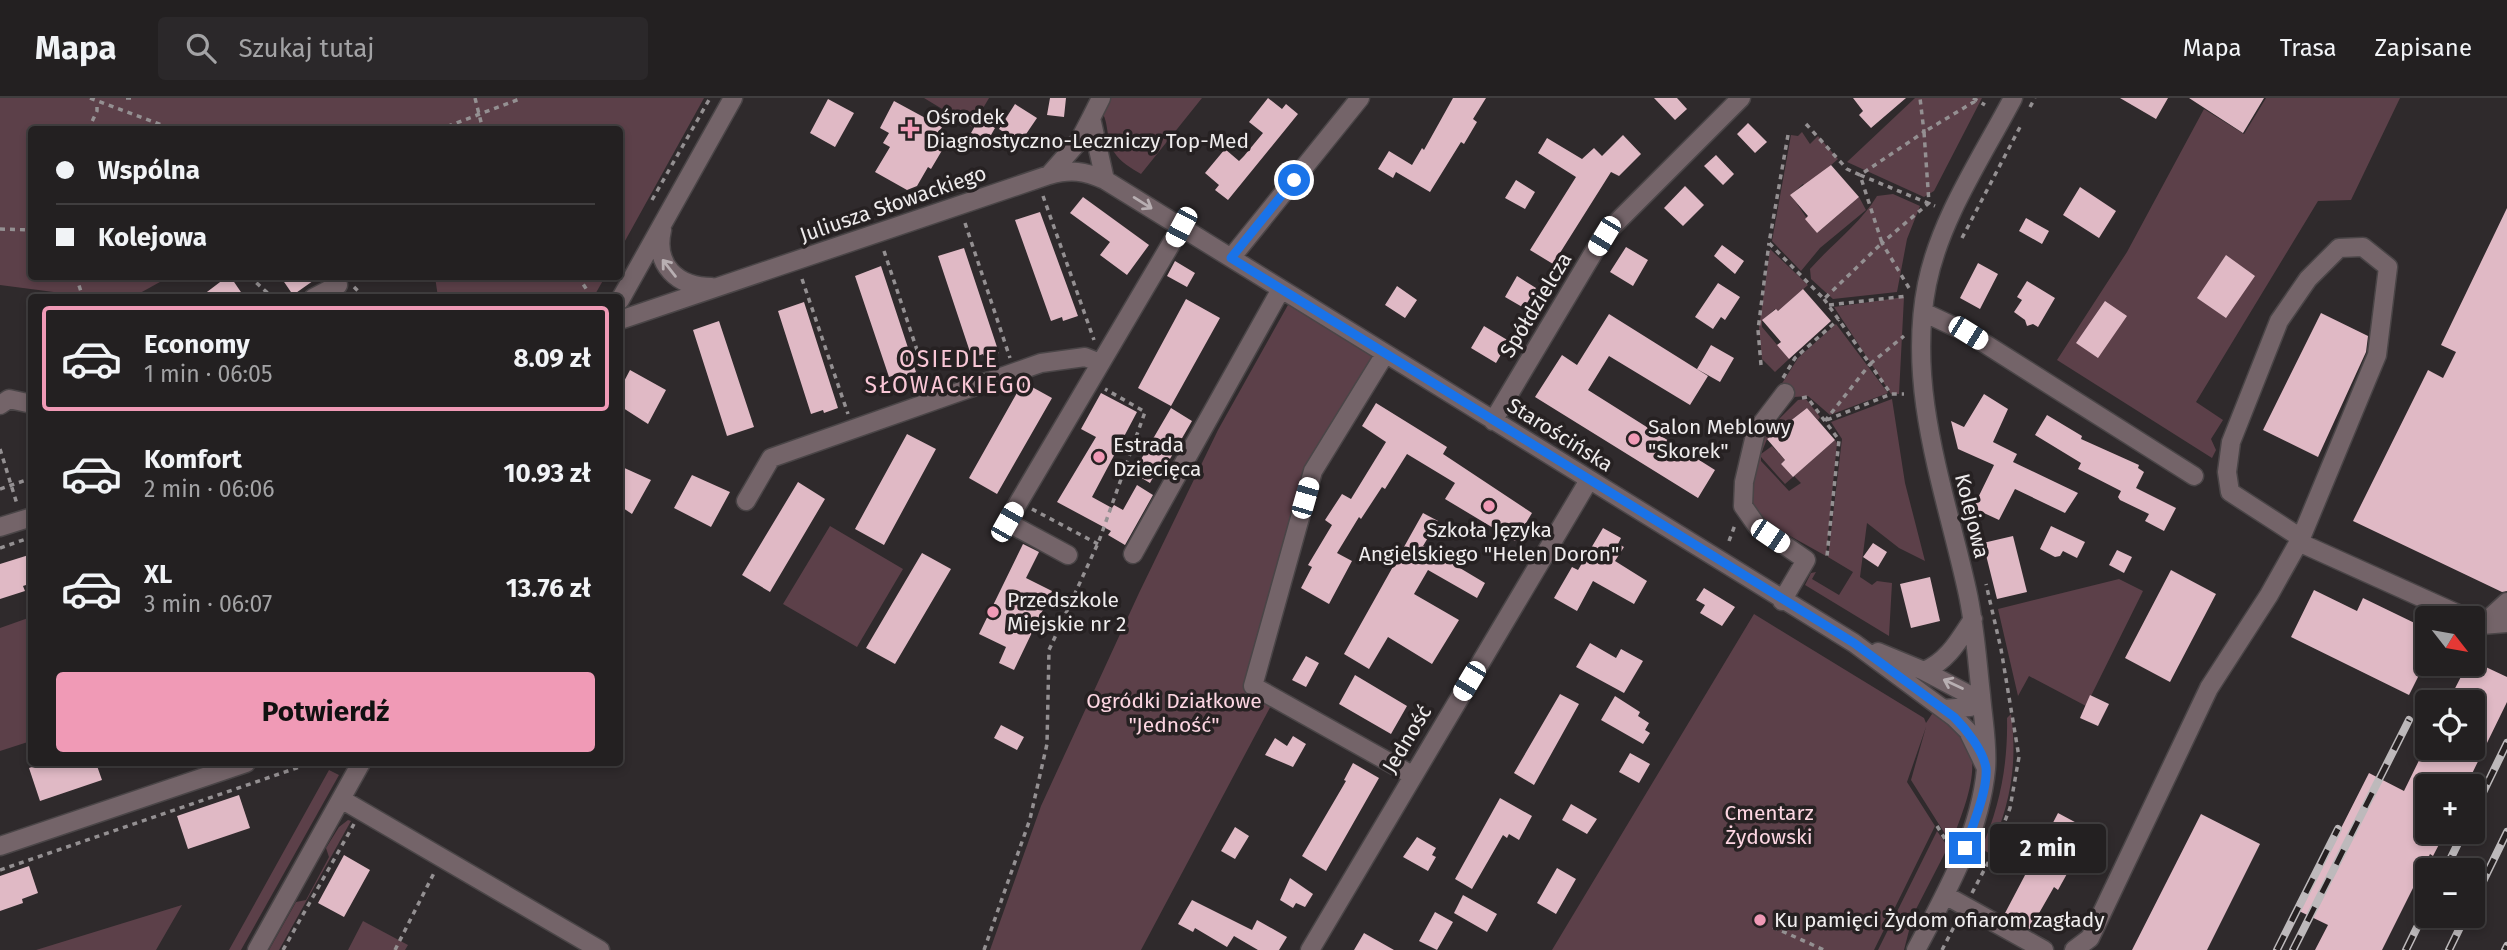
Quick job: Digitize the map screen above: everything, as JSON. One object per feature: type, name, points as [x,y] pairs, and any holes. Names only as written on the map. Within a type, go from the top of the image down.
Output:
[{"type":"street","points":[[623,295],[733,98]]},
{"type":"street","points":[[1094,98],[1091,118],[1105,180]]},
{"type":"street","points":[[1045,183],[1079,141],[1101,98]]},
{"type":"street","points":[[1231,258],[1360,98]]},
{"type":"street","name":"Spółdzielcza","points":[[1493,421],[1604,236],[1741,98]]},
{"type":"street","name":"Kolejowa","points":[[1916,950],[1945,895],[1979,809],[1986,768],[1973,619],[1923,400],[1920,353],[1923,312],[1936,250],[2013,98]]},
{"type":"street","name":"Juliusza Słowackiego","points":[[623,319],[1045,183],[1068,169],[1083,171]]},
{"type":"street","name":"Starościńska","points":[[1083,171],[1105,180],[1782,601],[1854,643],[1943,709],[1968,731],[1986,768]]},
{"type":"street","name":"Juliusza Słowackiego","points":[[667,217],[659,249],[668,269],[684,282],[719,287]]},
{"type":"street","points":[[1068,555],[1007,522],[1099,356],[1181,227]]},
{"type":"street","points":[[2074,950],[2090,939],[2209,688],[2269,595],[2301,538],[2324,485],[2341,435],[2377,355],[2388,267],[2364,247],[2339,248],[2308,279],[2279,321],[2231,442],[2228,472],[2230,492],[2301,538],[2305,545],[2441,606]]},
{"type":"street","points":[[321,294],[338,285]]},
{"type":"street","points":[[1133,554],[1281,289]]},
{"type":"street","points":[[1923,312],[1968,333],[2194,475]]},
{"type":"street","points":[[1385,354],[1313,471],[1252,686],[1412,775]]},
{"type":"street","points":[[746,501],[771,458],[1041,363],[1099,356]]},
{"type":"street","points":[[1782,601],[1818,561],[1757,526],[1742,506],[1744,482],[1756,431],[1787,392]]},
{"type":"street","points":[[0,405],[9,398],[28,403]]},
{"type":"street","name":"Jedność","points":[[1310,950],[1589,480]]},
{"type":"street","points":[[0,527],[25,514]]},
{"type":"street","points":[[2485,615],[2507,602]]},
{"type":"street","points":[[1924,671],[1939,664],[1951,652],[1973,619]]},
{"type":"street","points":[[2485,622],[2507,623]]},
{"type":"street","points":[[1854,643],[1924,671],[1981,701]]},
{"type":"street","points":[[1943,709],[1970,707],[1981,701]]},
{"type":"street","points":[[0,846],[237,766]]},
{"type":"street","points":[[257,950],[359,766]]},
{"type":"street","points":[[341,800],[600,950]]},
{"type":"street","points":[[1945,895],[2044,950]]},
{"type":"path","points":[[90,98],[164,126]]},
{"type":"path","points":[[127,98],[133,98]]},
{"type":"path","points":[[475,98],[482,126]]},
{"type":"path","points":[[450,126],[522,98]]},
{"type":"path","points":[[652,200],[710,98]]},
{"type":"path","points":[[1920,98],[1928,203]]},
{"type":"path","points":[[1860,174],[1975,99],[1985,105],[1984,98]]},
{"type":"path","points":[[2029,109],[2035,98]]},
{"type":"path","points":[[90,126],[97,111],[97,102]]},
{"type":"path","points":[[1957,247],[2023,120]]},
{"type":"path","points":[[1806,124],[1847,169],[1937,206]]},
{"type":"path","points":[[1761,365],[1758,330],[1769,243],[1788,135]]},
{"type":"path","points":[[1860,174],[1882,243],[1909,288]]},
{"type":"path","points":[[1045,183],[1088,328],[1099,356]]},
{"type":"path","points":[[1824,299],[1928,203]]},
{"type":"path","points":[[965,223],[1008,351]]},
{"type":"path","points":[[0,229],[28,230]]},
{"type":"path","points":[[1769,243],[1829,305],[1891,394]]},
{"type":"path","points":[[884,251],[926,375]]},
{"type":"path","points":[[802,279],[850,420]]},
{"type":"path","points":[[254,280],[269,294]]},
{"type":"path","points":[[1829,305],[1907,296]]},
{"type":"path","points":[[1818,561],[1839,440],[1807,397],[1787,392],[1795,358],[1839,319]]},
{"type":"path","points":[[1825,421],[1870,364],[1904,336]]},
{"type":"path","points":[[984,950],[1030,819],[1047,744],[1049,650],[1098,544],[1145,412],[1094,383]]},
{"type":"path","points":[[1825,421],[1891,394],[1904,394]]},
{"type":"path","points":[[0,450],[11,485],[25,514]]},
{"type":"path","points":[[0,489],[28,479]]},
{"type":"path","points":[[1024,505],[1098,544]]},
{"type":"path","points":[[0,548],[28,538]]},
{"type":"path","points":[[0,870],[302,766]]},
{"type":"path","points":[[283,950],[361,811]]},
{"type":"path","points":[[1937,827],[1945,839]]},
{"type":"path","points":[[395,950],[438,866],[424,848]]},
{"type":"path","points":[[1773,928],[1824,950]]},
{"type":"green space","points":[[0,98],[704,98],[623,245],[623,126],[28,126],[28,280],[164,280],[138,294],[69,294],[0,285]]},
{"type":"green space","points":[[924,98],[989,98],[972,127]]},
{"type":"green space","points":[[1105,98],[1202,98],[1141,174],[1116,156],[1111,147],[1105,118],[1099,109]]},
{"type":"green space","points":[[1915,98],[1982,98],[1934,191],[1924,197],[1847,162]]},
{"type":"green space","points":[[2266,98],[2400,98],[2351,200],[2318,201],[2196,402],[2223,420],[2211,439],[2216,450],[2212,458],[2057,360],[2127,252],[2204,109],[2244,134]]},
{"type":"green space","points":[[1802,132],[1810,144],[1818,136],[1838,159],[1806,187],[1803,184],[1791,195],[1817,233],[1859,197],[1866,210],[1820,248],[1801,271],[1772,241],[1791,135],[1798,136]]},
{"type":"green space","points":[[1893,194],[1920,206],[1907,239],[1897,292],[1833,299],[1811,279],[1810,269],[1854,225],[1877,196]]},
{"type":"green space","points":[[1770,249],[1808,285],[1762,321],[1762,327],[1789,359],[1775,372],[1762,359],[1759,328]]},
{"type":"green space","points":[[436,280],[603,280],[595,294],[438,294]]},
{"type":"green space","name":"Ogródki Działkowe \"Jedność\"","points":[[1293,296],[1385,354],[1313,471],[1253,685],[1275,698],[1141,950],[990,950],[1041,806],[1139,593],[1218,430]]},
{"type":"green space","points":[[1904,297],[1899,394],[1891,394],[1834,307]]},
{"type":"green space","points":[[1836,324],[1888,393],[1830,415],[1808,396],[1794,397],[1781,385],[1798,358]]},
{"type":"green space","points":[[1806,399],[1820,417],[1818,420],[1807,408],[1767,439],[1761,454],[1772,446],[1785,460],[1781,464],[1793,477],[1785,484],[1761,457],[1761,461],[1789,491],[1801,483],[1794,476],[1835,440],[1837,443],[1826,556],[1754,516],[1748,494],[1762,436],[1798,400]]},
{"type":"green space","points":[[1892,399],[1905,483],[1925,561],[1899,548],[1867,523],[1860,577],[1872,585],[1877,581],[1892,583],[1889,636],[1805,585],[1811,573],[1816,572],[1812,579],[1839,595],[1853,572],[1828,557],[1842,439],[1831,422]]},
{"type":"green space","points":[[830,526],[903,569],[857,647],[783,604]]},
{"type":"green space","points":[[2119,579],[2143,591],[2086,706],[2029,676],[2018,696],[1998,609]]},
{"type":"green space","name":"Cmentarz Żydowski","points":[[1754,614],[1924,718],[1926,723],[1934,711],[1961,730],[1972,755],[1972,769],[1971,783],[1954,836],[1945,834],[1911,780],[1926,727],[1907,782],[1935,826],[1874,950],[1552,950]]},
{"type":"green space","points":[[28,618],[28,742],[0,751],[0,628]]},
{"type":"green space","points":[[2011,714],[2013,768],[2007,802],[1989,853],[1981,849],[2001,785],[2007,718]]},
{"type":"green space","points":[[329,770],[339,775],[241,950],[229,950]]},
{"type":"green space","points":[[348,820],[351,821],[279,950],[269,950],[296,902],[306,900],[329,857],[326,848],[339,827]]},
{"type":"green space","points":[[1937,831],[1948,847],[1913,915],[1904,950],[1878,950]]},
{"type":"green space","points":[[182,905],[156,950],[36,950]]},
{"type":"green space","points":[[363,921],[408,945],[405,950],[348,950]]},
{"type":"building","points":[[1050,98],[1066,98],[1064,117],[1047,115]]},
{"type":"building","points":[[1268,98],[1282,109],[1286,104],[1298,114],[1228,200],[1215,190],[1219,185],[1205,173],[1225,149],[1239,161],[1244,156],[1263,133],[1249,122]]},
{"type":"building","points":[[1453,98],[1486,98],[1473,119],[1477,122],[1464,144],[1461,142],[1430,192],[1396,172],[1393,178],[1378,169],[1389,151],[1412,165],[1422,148],[1424,150]]},
{"type":"building","points":[[1654,98],[1677,98],[1687,109],[1675,120]]},
{"type":"building","points":[[1853,98],[1906,98],[1871,128],[1859,115],[1863,111]]},
{"type":"building","points":[[2120,98],[2168,98],[2156,119]]},
{"type":"building","points":[[2189,98],[2264,98],[2243,133]]},
{"type":"building","points":[[828,99],[854,113],[835,147],[810,133]]},
{"type":"building","points":[[894,101],[942,127],[934,141],[944,147],[917,186],[907,190],[875,172],[890,147],[883,143],[889,133],[880,128]]},
{"type":"building","points":[[1015,104],[1037,118],[1020,143],[999,129]]},
{"type":"building","points":[[979,119],[995,128],[987,142],[971,133]]},
{"type":"building","points":[[1748,123],[1767,142],[1755,153],[1737,134]]},
{"type":"building","points":[[1623,135],[1641,154],[1619,176],[1611,172],[1553,264],[1530,250],[1576,177],[1538,153],[1547,138],[1582,159],[1594,148],[1602,156]]},
{"type":"building","points":[[1716,155],[1734,174],[1723,185],[1704,166]]},
{"type":"building","points":[[1831,165],[1859,197],[1817,233],[1805,219],[1808,216],[1790,195]]},
{"type":"building","points":[[1516,180],[1535,192],[1525,209],[1505,198]]},
{"type":"building","points":[[1685,186],[1704,205],[1683,226],[1664,208]]},
{"type":"building","points":[[2080,187],[2116,211],[2099,238],[2063,215]]},
{"type":"building","points":[[1083,197],[1149,245],[1127,275],[1100,255],[1110,242],[1070,213]]},
{"type":"building","points":[[2507,208],[2507,591],[2502,592],[2353,521],[2428,370],[2443,378],[2456,352],[2441,345]]},
{"type":"building","points":[[1040,212],[1078,316],[1063,321],[1062,317],[1051,321],[1015,220]]},
{"type":"building","points":[[2026,218],[2049,231],[2042,244],[2019,231]]},
{"type":"building","points":[[1722,245],[1744,261],[1735,274],[1714,256]]},
{"type":"building","points":[[1626,247],[1648,260],[1633,286],[1610,272]]},
{"type":"building","points":[[964,248],[999,353],[985,358],[983,354],[972,358],[938,256]]},
{"type":"building","points":[[2226,255],[2255,276],[2226,318],[2197,298]]},
{"type":"building","points":[[1175,261],[1195,273],[1187,287],[1167,276]]},
{"type":"building","points":[[1978,263],[1998,274],[1980,309],[1960,298]]},
{"type":"building","points":[[881,266],[916,372],[902,377],[901,373],[889,377],[855,276]]},
{"type":"building","points":[[1517,276],[1536,288],[1524,308],[1505,297]]},
{"type":"building","points":[[223,280],[233,280],[242,294],[204,294]]},
{"type":"building","points":[[283,280],[314,280],[294,294]]},
{"type":"building","points":[[2027,281],[2055,298],[2038,327],[2033,324],[2027,326],[2025,320],[2014,312],[2022,300],[2017,297]]},
{"type":"building","points":[[1718,283],[1740,297],[1725,320],[1721,317],[1713,329],[1695,317]]},
{"type":"building","points":[[1397,286],[1417,300],[1405,318],[1385,305]]},
{"type":"building","points":[[1803,289],[1831,321],[1789,359],[1777,345],[1781,342],[1762,320],[1776,309],[1778,311]]},
{"type":"building","points":[[1186,299],[1220,318],[1171,406],[1138,388]]},
{"type":"building","points":[[2105,301],[2127,316],[2098,358],[2076,343]]},
{"type":"building","points":[[804,302],[838,408],[824,413],[823,410],[811,414],[778,311]]},
{"type":"building","points":[[2321,313],[2368,336],[2366,352],[2318,457],[2263,430]]},
{"type":"building","points":[[1609,314],[1708,376],[1690,405],[1609,356],[1588,390],[1715,470],[1698,498],[1535,397],[1562,355],[1577,365]]},
{"type":"building","points":[[719,321],[754,427],[727,436],[693,330]]},
{"type":"building","points":[[1484,326],[1509,341],[1496,363],[1471,348]]},
{"type":"building","points":[[1711,345],[1734,358],[1720,382],[1697,369]]},
{"type":"building","points":[[630,370],[666,390],[648,424],[623,408],[623,383]]},
{"type":"building","points":[[1023,382],[1052,398],[997,494],[969,478]]},
{"type":"building","name":"Estrada Dziecięca","points":[[1101,393],[1137,412],[1092,497],[1112,508],[1114,505],[1123,510],[1137,485],[1153,495],[1125,545],[1108,535],[1111,531],[1057,502],[1096,437],[1081,429]]},
{"type":"building","points":[[1984,394],[2008,409],[1993,442],[2017,454],[2013,462],[2078,493],[2065,513],[2015,489],[1999,520],[1973,508],[1994,465],[1958,449],[1951,421],[1964,427]]},
{"type":"building","points":[[1376,403],[1447,447],[1443,454],[1532,513],[1515,541],[1445,499],[1455,483],[1407,454],[1385,489],[1382,487],[1361,519],[1359,517],[1337,553],[1352,561],[1329,604],[1301,588],[1312,567],[1308,565],[1332,525],[1325,520],[1342,494],[1351,499],[1386,442],[1362,426]]},
{"type":"building","points":[[1171,408],[1192,421],[1167,464],[1162,461],[1150,483],[1133,473]]},
{"type":"building","points":[[1807,408],[1835,440],[1793,477],[1781,464],[1785,460],[1767,439]]},
{"type":"building","points":[[2047,415],[2082,436],[2081,439],[2139,465],[2138,468],[2144,472],[2136,488],[2176,508],[2164,531],[2145,521],[2149,514],[2120,500],[2118,497],[2121,491],[2078,469],[2081,463],[2035,435]]},
{"type":"building","points":[[907,434],[936,449],[884,545],[855,529]]},
{"type":"building","points":[[623,467],[651,480],[632,514],[623,508]]},
{"type":"building","points":[[692,475],[730,492],[711,527],[674,508]]},
{"type":"building","points":[[798,482],[825,499],[770,592],[742,575]]},
{"type":"building","points":[[1423,513],[1438,521],[1423,546],[1485,583],[1477,598],[1428,570],[1414,594],[1459,620],[1432,664],[1388,637],[1369,669],[1344,654]]},
{"type":"building","points":[[2051,526],[2085,542],[2077,558],[2063,551],[2060,556],[2055,557],[2040,549]]},
{"type":"building","points":[[1603,528],[1621,538],[1618,544],[1624,547],[1615,561],[1647,581],[1634,604],[1593,581],[1577,611],[1554,598],[1572,567],[1578,570]]},
{"type":"building","points":[[2013,536],[2027,592],[1997,599],[1983,543]]},
{"type":"building","points":[[1873,543],[1887,552],[1878,567],[1863,557]]},
{"type":"building","points":[[1023,544],[1039,552],[1026,578],[1052,591],[1014,670],[999,663],[1006,647],[979,634]]},
{"type":"building","points":[[2117,550],[2132,557],[2124,573],[2109,565]]},
{"type":"building","points":[[922,553],[951,569],[895,664],[866,648]]},
{"type":"building","points":[[28,555],[28,584],[23,586],[25,591],[0,599],[0,564]]},
{"type":"building","points":[[2171,570],[2216,594],[2170,682],[2125,658]]},
{"type":"building","points":[[1930,577],[1940,621],[1911,628],[1900,584]]},
{"type":"building","points":[[1704,588],[1735,607],[1722,626],[1700,613],[1705,605],[1696,600]]},
{"type":"building","points":[[2314,590],[2357,611],[2363,598],[2415,623],[2415,676],[2418,676],[2409,695],[2291,637]]},
{"type":"building","points":[[1590,643],[1616,658],[1621,649],[1643,661],[1624,693],[1576,667]]},
{"type":"building","points":[[1306,656],[1319,663],[1306,687],[1292,680]]},
{"type":"building","points":[[2485,667],[2507,677],[2507,702],[2485,747],[2485,690],[2454,690],[2461,676],[2485,676]]},
{"type":"building","points":[[1355,675],[1407,706],[1391,734],[1339,704]]},
{"type":"building","points":[[1560,694],[1579,704],[1534,785],[1514,773]]},
{"type":"building","points":[[2090,695],[2109,704],[2098,726],[2080,718]]},
{"type":"building","points":[[1615,696],[1640,712],[1638,716],[1649,723],[1645,730],[1650,733],[1643,744],[1601,720]]},
{"type":"building","points":[[1001,725],[1024,737],[1017,750],[994,738]]},
{"type":"building","points":[[1293,736],[1306,744],[1293,767],[1265,755],[1275,738],[1287,746]]},
{"type":"building","points":[[1630,753],[1650,764],[1639,783],[1619,772]]},
{"type":"building","points":[[2419,760],[2479,760],[2472,774],[2415,774],[2415,844],[2439,844],[2433,856],[2430,854],[2428,858],[2415,858],[2415,884],[2382,950],[2315,950],[2328,925],[2299,911],[2369,773],[2404,791]]},
{"type":"building","points":[[1353,763],[1379,778],[1326,871],[1302,856],[1346,781],[1344,780]]},
{"type":"building","points":[[97,766],[102,780],[40,801],[29,768]]},
{"type":"building","points":[[239,795],[250,828],[188,849],[177,816]]},
{"type":"building","points":[[1500,798],[1532,816],[1519,840],[1509,834],[1507,838],[1503,835],[1472,889],[1455,879]]},
{"type":"building","points":[[1571,804],[1597,819],[1587,834],[1562,820]]},
{"type":"building","points":[[2058,813],[2086,828],[2078,842],[2083,845],[2058,890],[2054,887],[2030,929],[2004,915],[2034,858],[2030,856],[2039,840],[2043,842]]},
{"type":"building","points":[[2201,814],[2260,844],[2207,950],[2132,950]]},
{"type":"building","points":[[1235,827],[1249,836],[1235,859],[1221,851]]},
{"type":"building","points":[[1417,837],[1436,848],[1432,855],[1436,857],[1428,871],[1403,857]]},
{"type":"building","points":[[344,855],[370,870],[344,917],[318,903]]},
{"type":"building","points":[[29,866],[38,893],[22,899],[23,903],[0,911],[0,876]]},
{"type":"building","points":[[1557,868],[1576,879],[1556,914],[1537,903]]},
{"type":"building","points":[[1290,878],[1313,894],[1305,907],[1296,903],[1293,908],[1280,900]]},
{"type":"building","points":[[1463,895],[1497,914],[1487,932],[1454,913]]},
{"type":"building","points":[[1192,900],[1252,930],[1257,920],[1287,937],[1279,950],[1258,950],[1234,936],[1227,947],[1195,928],[1193,932],[1178,924]]},
{"type":"building","points":[[1435,912],[1453,922],[1437,950],[1419,941]]},
{"type":"building","points":[[1364,933],[1394,950],[1354,950]]},
{"type":"railway","points":[[2293,950],[2409,720]]},
{"type":"railway","points":[[2485,788],[2507,743]]},
{"type":"railway","points":[[2277,950],[2338,829]]},
{"type":"railway","points":[[2485,877],[2507,832]]},
{"type":"railway","points":[[2451,858],[2458,844]]},
{"type":"railway","points":[[2406,950],[2417,928]]},
{"type":"railway","points":[[2449,950],[2460,928]]},
{"type":"railway","points":[[2505,950],[2507,946]]},
{"type":"place","name":"Ośrodek Diagnostyczno-Leczniczy Top-Med","points":[[910,129]]},
{"type":"place","name":"Salon Meblowy \"Skorek\"","points":[[1634,439]]},
{"type":"place","name":"Estrada Dziecięca","points":[[1099,457]]},
{"type":"place","name":"Szkoła Języka Angielskiego \"Helen Doron\"","points":[[1489,506]]},
{"type":"place","name":"Przedszkole Miejskie nr 2","points":[[993,612]]},
{"type":"place","name":"Ku pamięci Żydom ofiarom zagłady","points":[[1760,920]]},
{"type":"district","name":"OSIEDLE SŁOWACKIEGO","points":[[949,372]]},
{"type":"route","points":[[1294,180],[1231,258],[1782,601],[1854,643],[1954,717],[1968,731],[1986,768],[1979,809],[1965,848]]}]
